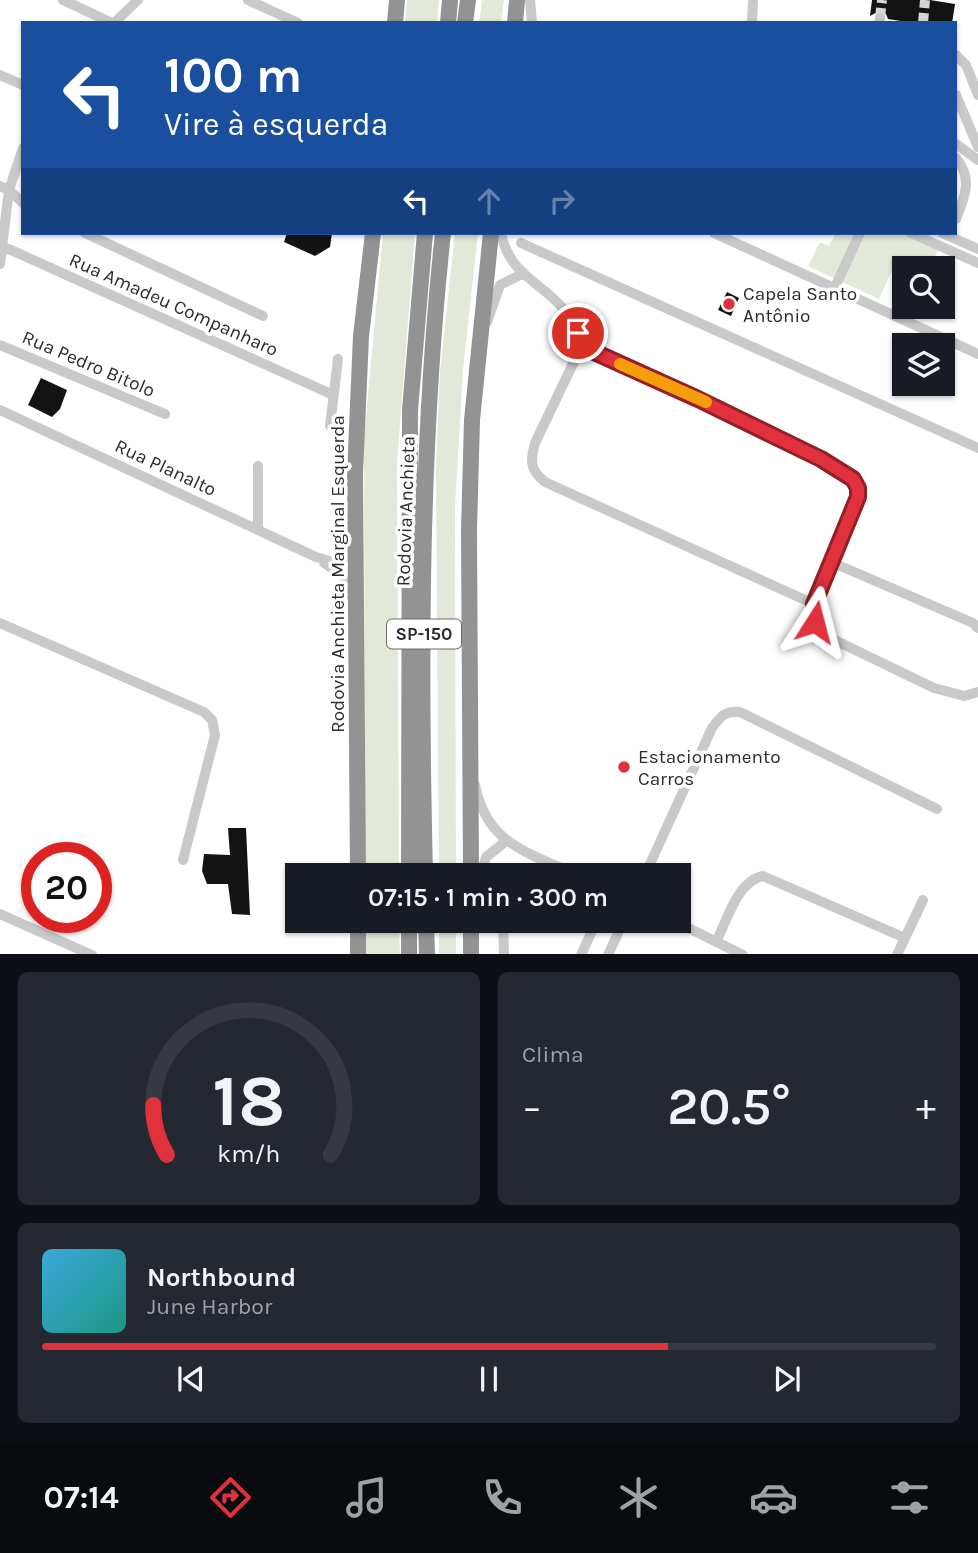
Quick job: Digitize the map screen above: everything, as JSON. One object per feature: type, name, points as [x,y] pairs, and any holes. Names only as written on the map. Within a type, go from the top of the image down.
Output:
[{"type":"highway","points":[[395,21],[397,0]]},
{"type":"highway","points":[[448,21],[450,0]]},
{"type":"highway","points":[[465,21],[468,0]]},
{"type":"highway","points":[[515,21],[517,0]]},
{"type":"highway","name":"Rodovia Anchieta Marginal Esquerda","points":[[358,863],[355,474],[361,336],[373,235]]},
{"type":"highway","name":"Rodovia Anchieta","points":[[409,863],[407,554],[410,410],[425,235]]},
{"type":"highway","name":"Rodovia Anchieta","points":[[425,863],[423,554],[429,393],[443,235]]},
{"type":"highway","name":"SP-150","points":[[471,863],[468,530],[472,420],[491,235]]},
{"type":"highway","points":[[358,933],[358,954]]},
{"type":"highway","points":[[409,933],[410,954]]},
{"type":"highway","points":[[426,933],[427,954]]},
{"type":"highway","points":[[472,954],[473,933]]},
{"type":"street","points":[[63,0],[109,21]]},
{"type":"street","points":[[115,21],[138,0]]},
{"type":"street","points":[[248,0],[294,21]]},
{"type":"street","points":[[530,0],[532,21]]},
{"type":"street","points":[[752,21],[753,0]]},
{"type":"street","points":[[957,56],[966,65],[978,94]]},
{"type":"street","points":[[0,75],[21,84]]},
{"type":"street","points":[[957,97],[978,147]]},
{"type":"street","points":[[957,145],[978,160]]},
{"type":"street","points":[[0,264],[5,188],[21,152]]},
{"type":"street","points":[[957,159],[964,168],[967,186],[957,216]]},
{"type":"street","points":[[5,188],[21,201]]},
{"type":"street","points":[[89,235],[263,316]]},
{"type":"street","points":[[502,235],[510,260],[522,274],[550,293],[573,319],[581,346],[534,443],[530,460],[534,473],[545,482],[583,500],[814,604]]},
{"type":"street","points":[[718,235],[978,354]]},
{"type":"street","points":[[835,287],[859,235]]},
{"type":"street","points":[[915,235],[975,262],[977,249],[948,235]]},
{"type":"street","points":[[521,243],[978,447]]},
{"type":"street","name":"Rua Amadeu Companharo","points":[[2,246],[331,394]]},
{"type":"street","points":[[481,344],[500,285],[522,274]]},
{"type":"street","name":"Rua Pedro Bitolo","points":[[0,345],[165,414]]},
{"type":"street","points":[[581,346],[821,459],[853,479],[858,488],[858,497],[814,604],[815,622],[820,633],[934,688],[964,696],[978,692]]},
{"type":"street","points":[[330,426],[331,394],[338,359]]},
{"type":"street","name":"Rua Planalto","points":[[0,410],[316,557],[347,581],[356,623]]},
{"type":"street","points":[[258,466],[258,530]]},
{"type":"street","points":[[316,557],[339,562],[346,553],[355,474]]},
{"type":"street","points":[[831,562],[973,623],[978,628]]},
{"type":"street","points":[[0,623],[204,712],[212,720],[215,735],[183,860]]},
{"type":"street","points":[[650,863],[712,728],[722,714],[731,711],[740,712],[937,808]]},
{"type":"street","points":[[470,755],[483,812],[505,842],[550,863]]},
{"type":"street","points":[[484,863],[486,857],[505,842]]},
{"type":"street","points":[[716,942],[743,887],[756,877],[763,876],[905,938]]},
{"type":"street","points":[[897,954],[923,900]]},
{"type":"street","points":[[0,914],[92,954]]},
{"type":"street","points":[[691,930],[743,954]]},
{"type":"street","points":[[503,933],[504,954]]},
{"type":"street","points":[[581,954],[591,933]]},
{"type":"street","points":[[608,954],[617,933]]},
{"type":"green space","points":[[407,0],[439,0],[437,21],[405,21]]},
{"type":"green space","points":[[482,0],[504,0],[501,21],[479,21]]},
{"type":"green space","points":[[383,235],[415,235],[397,463],[399,863],[365,863],[364,438]]},
{"type":"green space","points":[[455,235],[478,235],[463,370],[455,506],[456,863],[439,863],[436,467],[440,371]]},
{"type":"green space","points":[[835,235],[905,235],[938,250],[935,256],[892,256],[892,270],[879,299],[808,266],[820,242],[829,246]]},
{"type":"green space","points":[[366,933],[399,933],[400,954],[366,954]]},
{"type":"green space","points":[[439,933],[456,933],[456,954],[439,954]]},
{"type":"building","points":[[872,0],[930,0],[955,4],[952,21],[888,19],[881,10],[870,16]]},
{"type":"building","points":[[286,235],[332,235],[330,247],[315,256],[284,242]]},
{"type":"building","name":"Capela Santo Antônio","points":[[727,292],[739,298],[731,316],[718,310]]},
{"type":"building","points":[[41,378],[67,390],[60,409],[52,417],[28,405]]},
{"type":"building","points":[[228,828],[246,828],[250,915],[232,914],[228,884],[207,884],[202,871],[204,854],[230,855]]},
{"type":"tunnel","points":[[880,18],[882,0]]},
{"type":"tunnel","points":[[923,21],[925,0]]},
{"type":"slow traffic","points":[[620,364],[706,402]]},
{"type":"place","name":"Capela Santo Antônio","points":[[729,304]]},
{"type":"place","name":"Estacionamento Carros","points":[[624,767]]},
{"type":"route","points":[[578,333],[581,346],[821,459],[853,479],[858,488],[858,497],[814,604],[815,622]]}]
